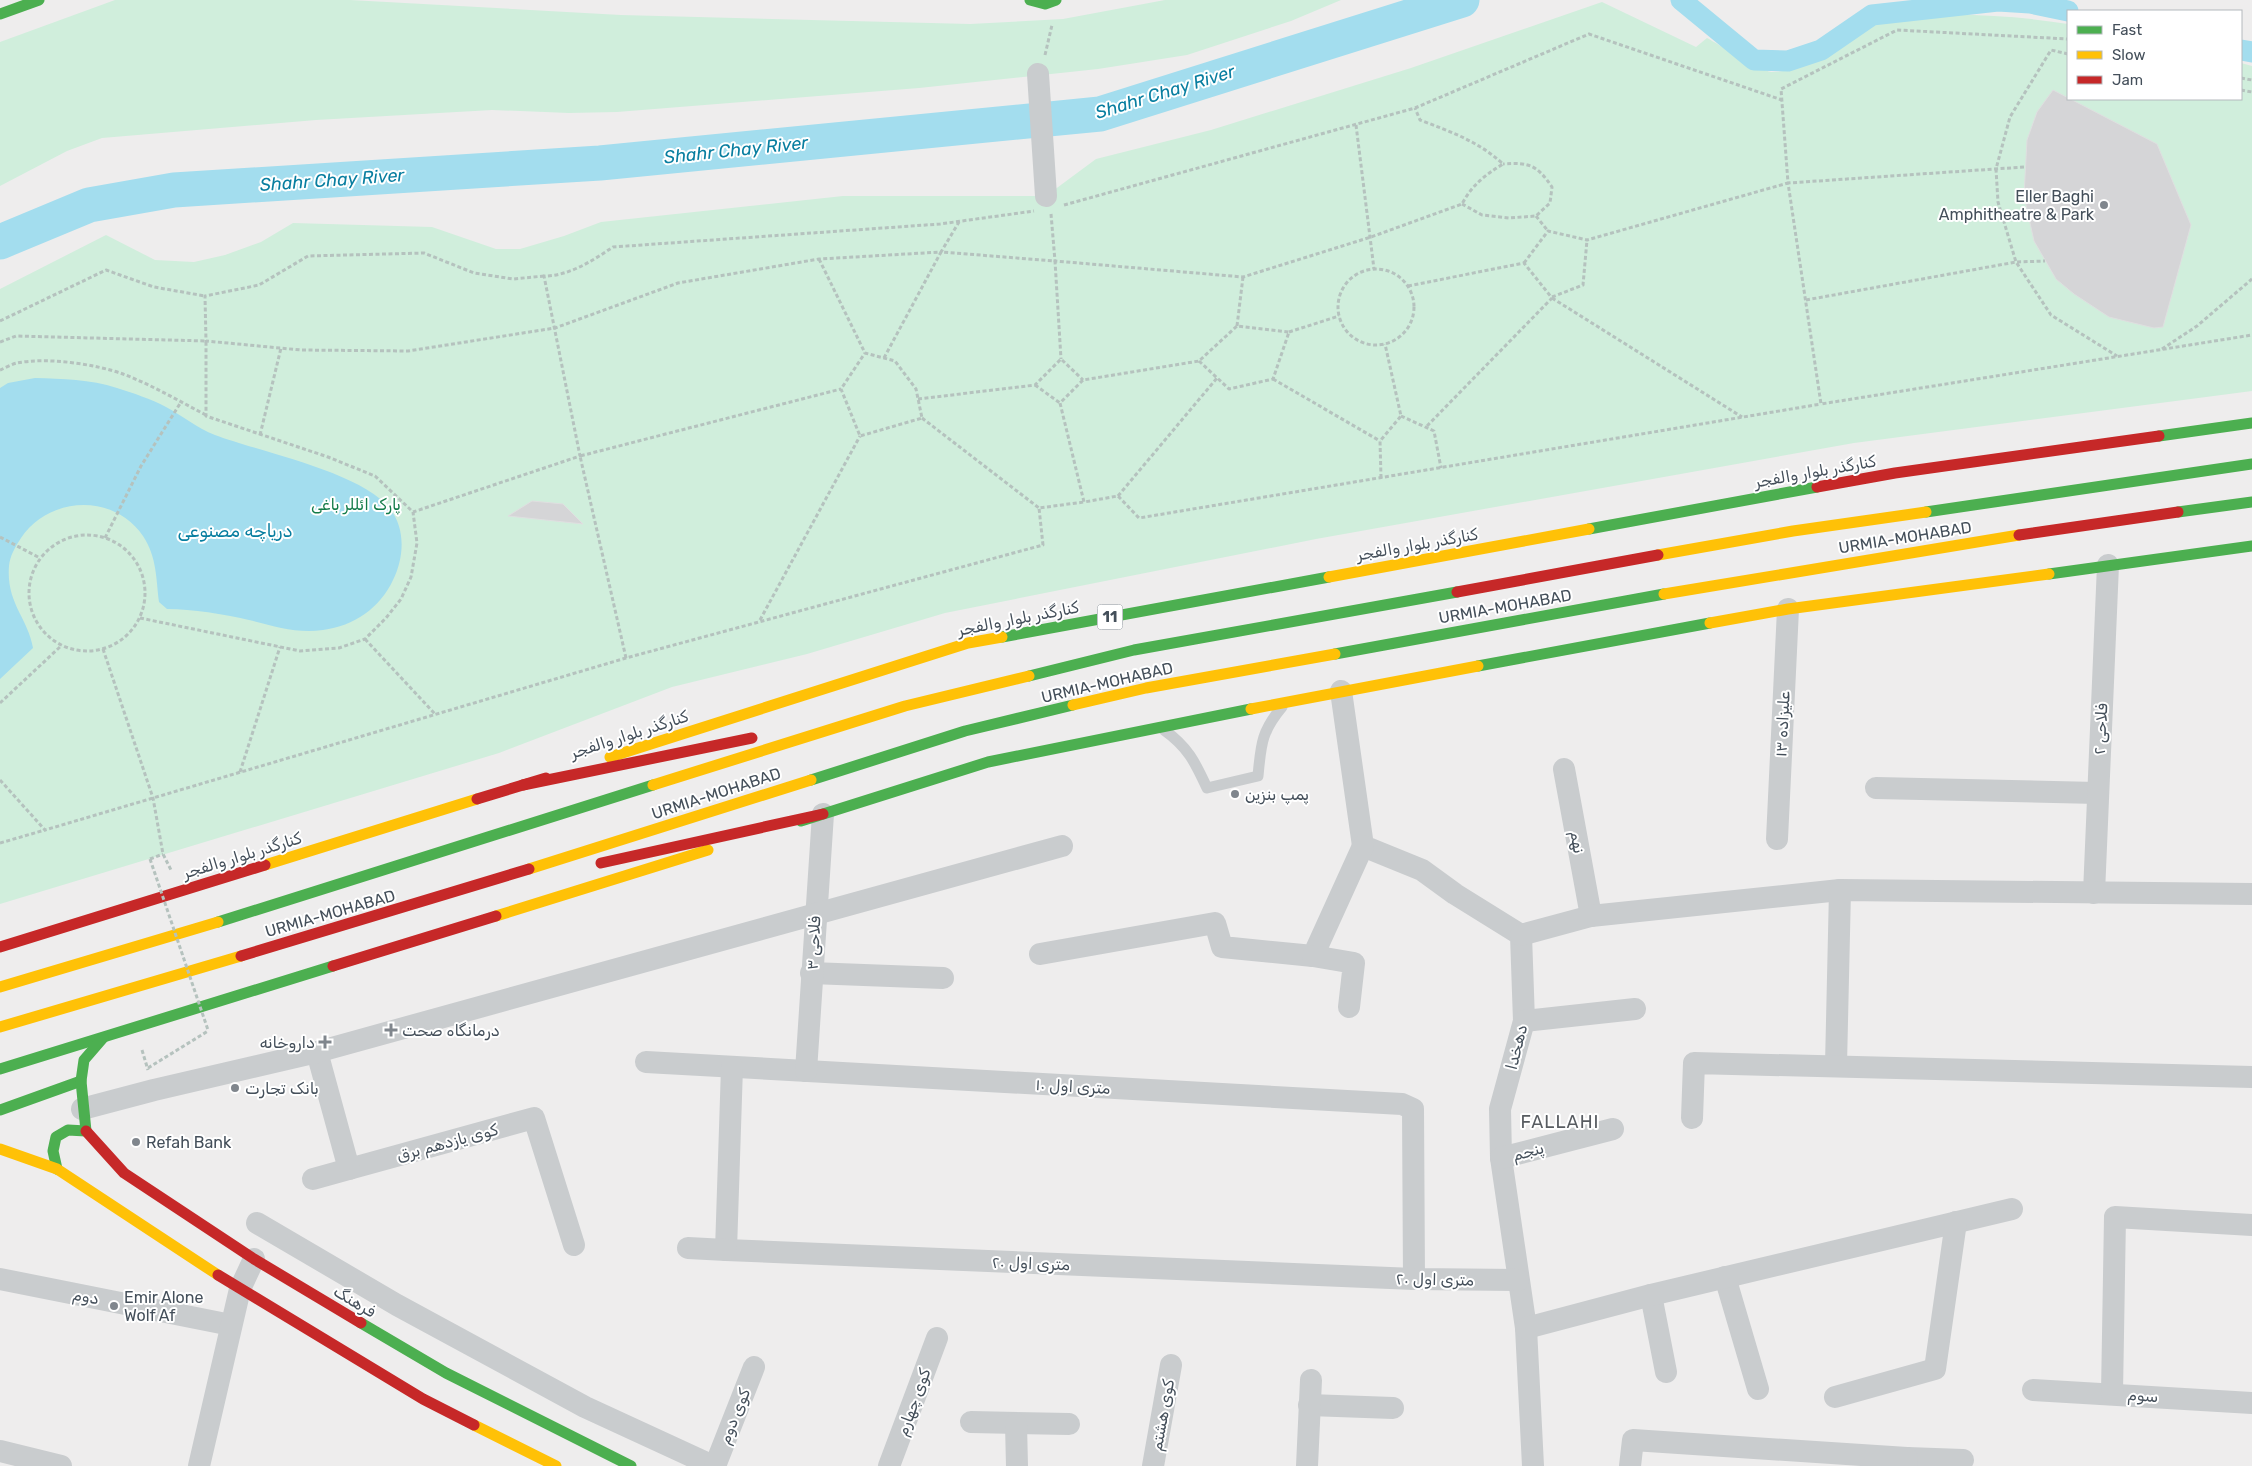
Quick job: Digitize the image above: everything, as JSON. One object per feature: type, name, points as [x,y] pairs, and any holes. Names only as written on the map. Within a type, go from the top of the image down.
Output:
[{"type":"main road","points":[[0,14],[38,0]]},
{"type":"main road","points":[[1030,0],[1045,4],[1056,0]]},
{"type":"main road","name":"کنارگذر بلوار والفجر","points":[[0,947],[523,785],[968,643],[1895,473],[2252,423]]},
{"type":"main road","name":"URMIA-MOHABAD","points":[[0,987],[205,926],[905,706],[1134,650],[1793,531],[2252,464]]},
{"type":"main road","name":"URMIA-MOHABAD","points":[[0,1027],[431,900],[965,731],[1146,688],[1788,572],[2084,525],[2252,502]]},
{"type":"main road","points":[[0,1069],[988,762],[1159,726],[1286,704],[1342,691],[1788,608],[2252,546]]},
{"type":"main road","points":[[781,732],[905,706]]},
{"type":"main road","points":[[523,785],[762,736]]},
{"type":"main road","points":[[593,865],[822,814]]},
{"type":"main road","points":[[431,900],[555,873]]},
{"type":"main road","points":[[56,1169],[52,1158],[54,1140],[63,1131],[74,1127],[84,1120],[81,1080],[84,1060],[103,1038]]},
{"type":"main road","points":[[0,1110],[81,1080]]},
{"type":"main road","name":"فرهنگ","points":[[84,1120],[124,1173],[254,1259],[446,1374],[630,1466]]},
{"type":"main road","points":[[0,1149],[56,1169],[240,1289],[423,1399],[556,1466]]},
{"type":"street","points":[[1038,74],[1049,206]]},
{"type":"street","name":"فلاحی ۲","points":[[2094,893],[2108,565]]},
{"type":"street","name":"۱۳ علیزاده","points":[[1776,839],[1788,608]]},
{"type":"street","points":[[1312,956],[1363,846],[1342,691]]},
{"type":"street","name":"نهم","points":[[1564,769],[1592,916]]},
{"type":"street","points":[[1876,788],[2097,794]]},
{"type":"street","name":"فلاحی ۳","points":[[806,1071],[822,814]]},
{"type":"street","points":[[84,1120],[151,1079],[317,1052],[1062,846]]},
{"type":"street","points":[[1363,846],[1422,870],[1455,894],[1521,934],[1592,916],[1840,890],[2252,894]]},
{"type":"street","points":[[1836,1066],[1840,890]]},
{"type":"street","points":[[1040,954],[1214,923],[1222,947],[1312,956],[1354,963],[1348,1007]]},
{"type":"street","name":"دهخدا","points":[[1521,934],[1524,1021],[1500,1109],[1501,1158],[1526,1328],[1532,1466]]},
{"type":"street","points":[[811,973],[943,978]]},
{"type":"street","points":[[1524,1021],[1635,1008]]},
{"type":"street","points":[[313,1179],[349,1169],[317,1052]]},
{"type":"street","name":"۱۰ متری اول","points":[[646,1062],[1402,1104],[1413,1109],[1414,1279]]},
{"type":"street","points":[[1692,1118],[1694,1063],[2252,1077]]},
{"type":"street","points":[[726,1250],[732,1067]]},
{"type":"street","name":"کوی یازدهم برق","points":[[349,1169],[534,1118],[574,1244]]},
{"type":"street","name":"پنجم","points":[[1501,1158],[1613,1129]]},
{"type":"street","points":[[1526,1328],[1651,1295],[2012,1209]]},
{"type":"street","points":[[2112,1393],[2115,1217],[2252,1225]]},
{"type":"street","points":[[1835,1397],[1935,1369],[1956,1222]]},
{"type":"street","points":[[258,1223],[398,1305],[585,1407],[714,1466]]},
{"type":"street","name":"۲۰ متری اول","points":[[688,1248],[1414,1279],[1518,1280]]},
{"type":"street","points":[[199,1466],[240,1289],[254,1259]]},
{"type":"street","points":[[1725,1277],[1758,1389]]},
{"type":"street","name":"دوم","points":[[0,1278],[231,1325]]},
{"type":"street","points":[[1651,1295],[1666,1372]]},
{"type":"street","name":"کوی چهارم","points":[[889,1466],[937,1338]]},
{"type":"street","name":"کوی هشتم","points":[[1153,1466],[1171,1365]]},
{"type":"street","name":"کوی دوم","points":[[714,1466],[754,1367]]},
{"type":"street","points":[[1307,1466],[1311,1380]]},
{"type":"street","name":"سوم","points":[[2033,1390],[2112,1393],[2252,1403]]},
{"type":"street","points":[[1309,1404],[1393,1408]]},
{"type":"street","points":[[971,1422],[1069,1424]]},
{"type":"street","points":[[1016,1424],[1017,1466]]},
{"type":"street","points":[[1630,1466],[1633,1440],[1730,1456],[1906,1462],[1963,1460]]},
{"type":"street","points":[[0,1451],[61,1466]]},
{"type":"lane","points":[[1159,726],[1178,740],[1191,754],[1207,788],[1258,776],[1261,741],[1268,724],[1286,704]]},
{"type":"path","points":[[1821,404],[1788,183],[1781,90],[1897,30],[2067,38]]},
{"type":"path","points":[[0,321],[106,270],[154,288],[205,296],[258,285],[308,256],[424,253],[474,273],[513,279],[558,276],[591,262],[613,247],[960,221],[1049,206],[1415,108],[1589,34],[1782,100]]},
{"type":"path","points":[[2067,54],[2051,50],[2010,117],[1996,169],[1998,202],[2016,262],[2051,315],[2118,357]]},
{"type":"path","points":[[1415,108],[1420,120],[1461,135],[1486,149],[1503,164]]},
{"type":"path","points":[[1356,125],[1374,269]]},
{"type":"path","points":[[0,342],[16,336],[206,341],[281,348],[408,351],[555,328],[678,283],[819,259],[941,252],[1243,277],[1371,237],[1462,204],[1468,192],[1481,177],[1503,164],[1524,163],[1542,171],[1552,187],[1550,203],[1536,216],[1509,218],[1482,215],[1462,204]]},
{"type":"path","points":[[1536,216],[1548,231],[1587,240],[1788,183],[2024,167]]},
{"type":"path","points":[[1049,206],[1055,261],[1061,359],[1083,380]]},
{"type":"path","points":[[884,358],[941,252],[960,221]]},
{"type":"path","points":[[1408,286],[1524,263],[1548,231]]},
{"type":"path","points":[[1426,427],[1552,298],[1583,285],[1587,240]]},
{"type":"path","points":[[819,259],[865,353],[895,361],[916,389],[922,418],[1039,508],[1118,496],[1217,378]]},
{"type":"path","points":[[1806,300],[2016,262],[2045,261]]},
{"type":"path","points":[[1524,263],[1552,298],[1742,417]]},
{"type":"path","points":[[1374,269],[1388,271],[1399,277],[1408,286],[1414,310],[1412,322],[1406,332],[1396,340],[1385,344],[1373,345],[1351,336],[1343,327],[1339,316],[1338,302],[1342,290],[1350,279],[1361,272],[1374,269]]},
{"type":"path","points":[[544,276],[580,456],[626,658]]},
{"type":"path","points":[[1060,403],[1083,380],[1199,361],[1237,326],[1243,277]]},
{"type":"path","points":[[2159,350],[2198,326],[2252,279]]},
{"type":"path","points":[[205,296],[206,416]]},
{"type":"path","points":[[1237,326],[1289,332],[1339,316]]},
{"type":"path","points":[[1273,379],[1289,332]]},
{"type":"path","points":[[1118,496],[1139,518],[1821,404],[2252,336]]},
{"type":"path","points":[[1385,344],[1401,416]]},
{"type":"path","points":[[260,435],[281,348]]},
{"type":"path","points":[[413,512],[580,456],[840,389],[865,353]]},
{"type":"path","points":[[918,399],[1035,385],[1061,359]]},
{"type":"path","points":[[0,370],[16,363],[41,361],[79,364],[122,374],[206,416],[328,457],[375,476],[413,512],[417,543],[411,577],[401,599],[386,618],[365,639],[339,648],[300,651],[140,618]]},
{"type":"path","points":[[1199,361],[1229,389],[1273,379],[1380,441]]},
{"type":"path","points":[[1035,385],[1060,403],[1084,502]]},
{"type":"path","points":[[840,389],[860,436]]},
{"type":"path","points":[[105,538],[141,466],[181,402]]},
{"type":"path","points":[[1401,416],[1434,431],[1441,468]]},
{"type":"path","points":[[1381,478],[1380,441],[1401,416]]},
{"type":"path","points":[[760,620],[860,436],[922,418]]},
{"type":"path","points":[[0,844],[626,658],[760,620],[1042,545],[1039,508]]},
{"type":"path","points":[[85,535],[105,538],[118,543],[131,554],[140,569],[145,585],[145,602],[140,618],[130,632],[118,643],[103,649],[82,651],[61,646],[47,636],[36,623],[30,607],[28,590],[32,572],[40,558],[52,546],[68,538],[85,535]]},
{"type":"path","points":[[0,537],[40,558]]},
{"type":"path","points":[[365,639],[436,714]]},
{"type":"path","points":[[0,703],[61,646]]},
{"type":"path","points":[[240,772],[280,647]]},
{"type":"path","points":[[103,649],[153,798],[163,854],[150,859],[208,1030],[151,1079],[136,1028]]},
{"type":"path","points":[[0,780],[44,830]]},
{"type":"green space","points":[[115,0],[350,0],[621,15],[970,24],[1063,19],[1165,0],[1341,0],[1291,21],[1187,55],[1098,69],[919,88],[617,112],[569,113],[492,110],[316,120],[102,138],[67,151],[0,186],[0,42]]},
{"type":"green space","name":"پارک ائللر باغی","points":[[1602,2],[1696,47],[1707,38],[1771,72],[1788,70],[1804,64],[1865,27],[1898,15],[2002,16],[2067,24],[2067,100],[2242,100],[2242,63],[2252,66],[2252,391],[1854,443],[1316,539],[945,613],[807,654],[672,687],[499,753],[0,904],[0,289],[106,235],[155,260],[194,262],[225,255],[261,242],[293,223],[432,227],[496,249],[520,249],[564,236],[601,222],[843,196],[1046,196],[1096,159],[1211,130],[1411,68]]},
{"type":"water","name":"دریاچه مصنوعی","points":[[35,378],[86,381],[129,392],[172,410],[215,435],[309,464],[357,484],[376,496],[390,509],[399,525],[402,544],[401,553],[397,571],[388,590],[373,607],[355,620],[334,628],[313,631],[286,629],[208,612],[167,609],[159,602],[155,568],[148,544],[131,522],[116,512],[99,507],[82,505],[64,508],[48,514],[33,524],[21,538],[12,555],[9,566],[11,590],[33,648],[0,679],[0,388],[8,383]]},
{"type":"building","name":"Eller Baghi Amphitheatre & Park","points":[[2053,90],[2067,97],[2067,100],[2072,100],[2157,144],[2191,225],[2163,327],[2154,328],[2109,317],[2074,294],[2056,279],[2034,241],[2024,196],[2027,140],[2037,112]]},
{"type":"building","points":[[532,501],[563,504],[583,524],[508,516]]},
{"type":"waterway","name":"Shahr Chay River","points":[[0,242],[89,205],[174,190],[600,163],[1100,114],[1462,0]]},
{"type":"waterway","points":[[1681,0],[1754,60],[1788,61],[1821,50],[1872,15],[1998,1],[2030,3],[2067,11]]},
{"type":"waterway","points":[[2242,50],[2252,52]]},
{"type":"traffic: fast","points":[[0,14],[39,0]]},
{"type":"traffic: fast","points":[[1030,0],[1045,4],[1056,0]]},
{"type":"traffic: fast","points":[[2159,436],[2252,423]]},
{"type":"traffic: fast","points":[[1926,512],[2252,464]]},
{"type":"traffic: fast","points":[[1589,529],[1817,487]]},
{"type":"traffic: fast","points":[[2178,512],[2252,502]]},
{"type":"traffic: fast","points":[[2049,574],[2252,546]]},
{"type":"traffic: fast","points":[[1002,637],[1329,577]]},
{"type":"traffic: fast","points":[[1029,676],[1134,650],[1457,592]]},
{"type":"traffic: fast","points":[[1335,654],[1664,594]]},
{"type":"traffic: fast","points":[[1478,666],[1710,623]]},
{"type":"traffic: fast","points":[[811,780],[965,731],[1073,705]]},
{"type":"traffic: fast","points":[[801,821],[988,762],[1251,709]]},
{"type":"traffic: fast","points":[[218,922],[653,785]]},
{"type":"traffic: fast","points":[[0,1069],[333,966]]},
{"type":"traffic: fast","points":[[86,1131],[81,1081],[84,1060],[103,1038]]},
{"type":"traffic: fast","points":[[0,1110],[81,1081]]},
{"type":"traffic: fast","points":[[57,1169],[53,1151],[56,1137],[68,1130],[86,1131]]},
{"type":"traffic: fast","points":[[361,1323],[446,1373],[631,1466]]},
{"type":"traffic: slow","points":[[1658,555],[1793,531],[1926,512]]},
{"type":"traffic: slow","points":[[1329,577],[1589,529]]},
{"type":"traffic: slow","points":[[1664,594],[2019,535]]},
{"type":"traffic: slow","points":[[1710,623],[1788,609],[2049,574]]},
{"type":"traffic: slow","points":[[610,757],[968,643],[1002,637]]},
{"type":"traffic: slow","points":[[1073,705],[1146,688],[1335,654]]},
{"type":"traffic: slow","points":[[1251,709],[1478,666]]},
{"type":"traffic: slow","points":[[653,785],[905,706],[1029,676]]},
{"type":"traffic: slow","points":[[529,869],[811,780]]},
{"type":"traffic: slow","points":[[265,865],[477,799]]},
{"type":"traffic: slow","points":[[496,916],[708,850]]},
{"type":"traffic: slow","points":[[0,987],[218,922]]},
{"type":"traffic: slow","points":[[0,1027],[241,956]]},
{"type":"traffic: slow","points":[[0,1149],[57,1169],[218,1275]]},
{"type":"traffic: slow","points":[[474,1425],[556,1466]]},
{"type":"traffic: jam","points":[[1817,487],[1895,473],[2159,436]]},
{"type":"traffic: jam","points":[[2019,535],[2178,512]]},
{"type":"traffic: jam","points":[[1457,592],[1658,555]]},
{"type":"traffic: jam","points":[[523,785],[752,738]]},
{"type":"traffic: jam","points":[[477,799],[546,778]]},
{"type":"traffic: jam","points":[[601,863],[823,814]]},
{"type":"traffic: jam","points":[[0,947],[265,865]]},
{"type":"traffic: jam","points":[[241,956],[529,869]]},
{"type":"traffic: jam","points":[[333,966],[496,916]]},
{"type":"traffic: jam","points":[[86,1131],[124,1173],[254,1259],[361,1323]]},
{"type":"traffic: jam","points":[[218,1275],[423,1399],[474,1425]]},
{"type":"place","name":"Eller Baghi Amphitheatre & Park","points":[[2104,205]]},
{"type":"place","name":"پمپ بنزین","points":[[1235,794]]},
{"type":"place","name":"درمانگاه صحت","points":[[391,1030]]},
{"type":"place","name":"داروخانه","points":[[325,1042]]},
{"type":"place","name":"بانک تجارت","points":[[235,1088]]},
{"type":"place","name":"Refah Bank","points":[[136,1142]]},
{"type":"place","name":"Emir Alone Wolf Af","points":[[114,1306]]},
{"type":"district","name":"FALLAHI","points":[[1560,1122]]}]
